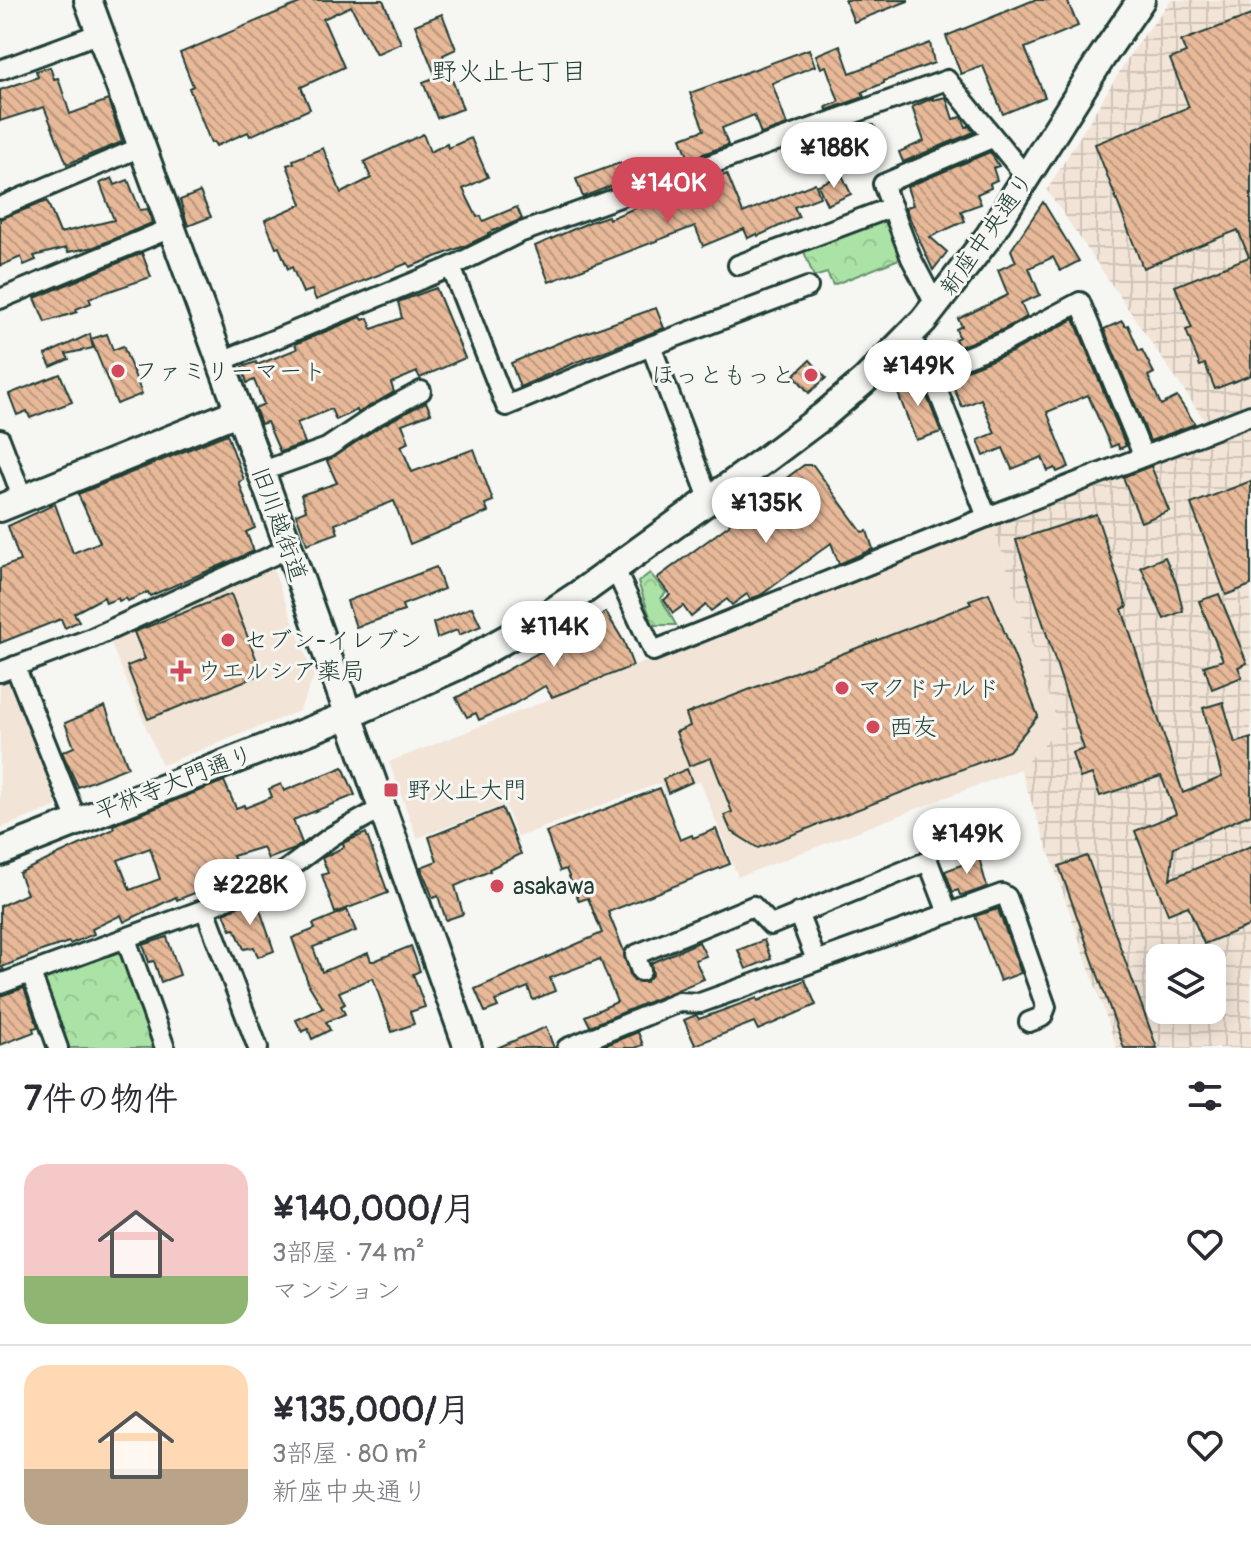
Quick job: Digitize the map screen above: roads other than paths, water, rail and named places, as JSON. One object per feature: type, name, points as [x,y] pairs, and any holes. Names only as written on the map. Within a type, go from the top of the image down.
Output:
[{"type":"street","name":"旧川越街道","points":[[88,0],[468,1048]]},
{"type":"street","name":"新座中央通り","points":[[349,715],[406,690],[538,621],[710,501],[823,416],[865,380],[910,336],[974,258],[1141,0]]},
{"type":"street","points":[[0,70],[100,33]]},
{"type":"street","points":[[219,362],[451,267],[519,233],[947,80],[1027,178]]},
{"type":"street","points":[[936,306],[911,258],[883,184],[992,138]]},
{"type":"street","points":[[0,207],[141,147]]},
{"type":"street","points":[[738,265],[892,207]]},
{"type":"street","points":[[0,299],[171,228]]},
{"type":"street","points":[[451,267],[506,406],[651,346],[808,287]]},
{"type":"street","points":[[930,371],[1007,341],[1080,302],[1143,455]]},
{"type":"street","points":[[910,336],[930,371],[987,517]]},
{"type":"street","points":[[651,346],[710,501]]},
{"type":"street","points":[[260,472],[327,448],[373,417],[421,391]]},
{"type":"street","points":[[0,439],[11,504],[237,412]]},
{"type":"street","points":[[615,569],[653,651],[1143,455],[1251,415]]},
{"type":"street","points":[[77,821],[8,669],[92,638],[289,548]]},
{"type":"street","name":"平林寺大門通り","points":[[0,852],[349,715]]},
{"type":"street","points":[[0,984],[205,909],[282,873],[332,836],[382,808]]},
{"type":"street","points":[[641,971],[635,955],[753,906],[771,925],[928,861],[948,913]]},
{"type":"street","points":[[567,1048],[679,1002],[700,1003],[1002,894],[1007,897],[1046,1007],[1042,1017],[1029,1022]]},
{"type":"street","points":[[205,909],[258,1048]]},
{"type":"street","points":[[798,913],[816,960]]},
{"type":"street","points":[[126,939],[165,1048]]},
{"type":"street","points":[[31,973],[58,1048]]},
{"type":"place","name":"ファミリーマート","points":[[118,371]]},
{"type":"place","name":"ほっともっと","points":[[811,375]]},
{"type":"place","name":"セブン-イレブン","points":[[228,640]]},
{"type":"place","name":"ウエルシア薬局","points":[[181,671]]},
{"type":"place","name":"マクドナルド","points":[[842,688]]},
{"type":"place","name":"西友","points":[[873,727]]},
{"type":"place","name":"野火止大門","points":[[391,790]]},
{"type":"place","name":"asakawa","points":[[497,886]]},
{"type":"district","name":"野火止七丁目","points":[[509,72]]}]
